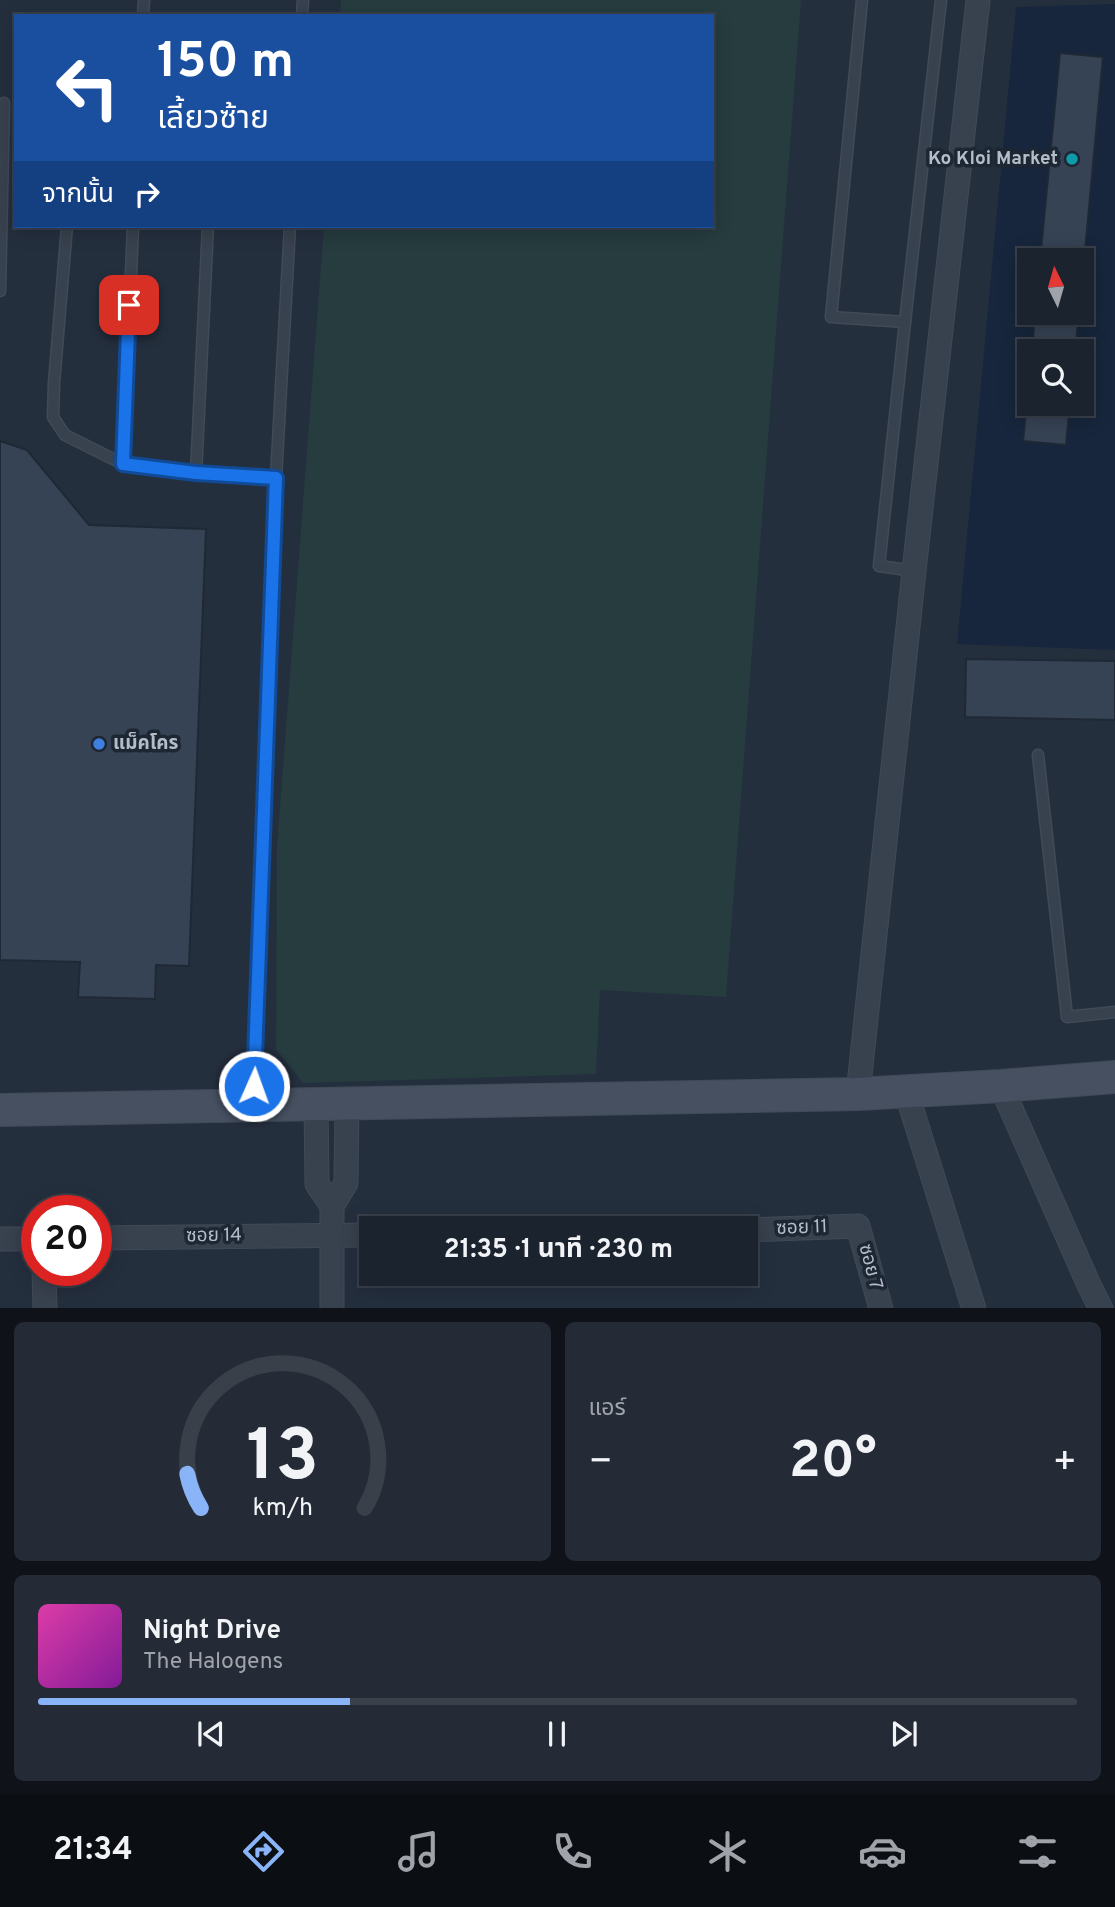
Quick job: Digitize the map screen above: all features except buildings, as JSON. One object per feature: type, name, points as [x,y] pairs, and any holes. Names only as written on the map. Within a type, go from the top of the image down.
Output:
[{"type":"street","points":[[859,1094],[978,0]]},
{"type":"street","points":[[0,1110],[859,1094],[1115,1076]]},
{"type":"street","points":[[1001,1086],[1101,1308]]},
{"type":"street","points":[[906,1091],[974,1308]]},
{"type":"street","points":[[332,1104],[346,1184],[332,1206],[332,1308]]},
{"type":"street","name":"ซอย 11","points":[[758,1230],[858,1226]]},
{"type":"street","name":"ซอย 7","points":[[858,1226],[881,1308]]},
{"type":"street","points":[[331,1235],[359,1235]]},
{"type":"street","name":"ซอย 14","points":[[112,1238],[331,1235]]},
{"type":"street","points":[[0,1239],[21,1239]]},
{"type":"street","points":[[44,1286],[45,1308]]},
{"type":"lane","points":[[862,0],[831,317],[905,321]]},
{"type":"lane","points":[[914,570],[879,566],[941,0]]},
{"type":"lane","points":[[0,291],[7,103]]},
{"type":"lane","points":[[66,228],[53,416],[65,435],[123,464],[196,473],[276,478]]},
{"type":"lane","points":[[123,464],[132,228]]},
{"type":"lane","points":[[196,473],[208,228]]},
{"type":"lane","points":[[253,1105],[276,478],[290,228]]},
{"type":"lane","points":[[1038,755],[1067,1017],[1115,1012]]},
{"type":"green space","points":[[341,0],[801,0],[726,997],[600,990],[596,1074],[303,1083],[276,1049],[277,847],[324,228],[714,228],[714,14],[340,14]]},
{"type":"water","points":[[1115,4],[1115,650],[957,644],[1016,7]]},
{"type":"place","name":"Ko Kloi Market","points":[[1072,159]]},
{"type":"place","name":"แม็คโคร","points":[[99,744]]},
{"type":"route","points":[[129,305],[123,464],[196,473],[276,478],[254,1086]]}]
